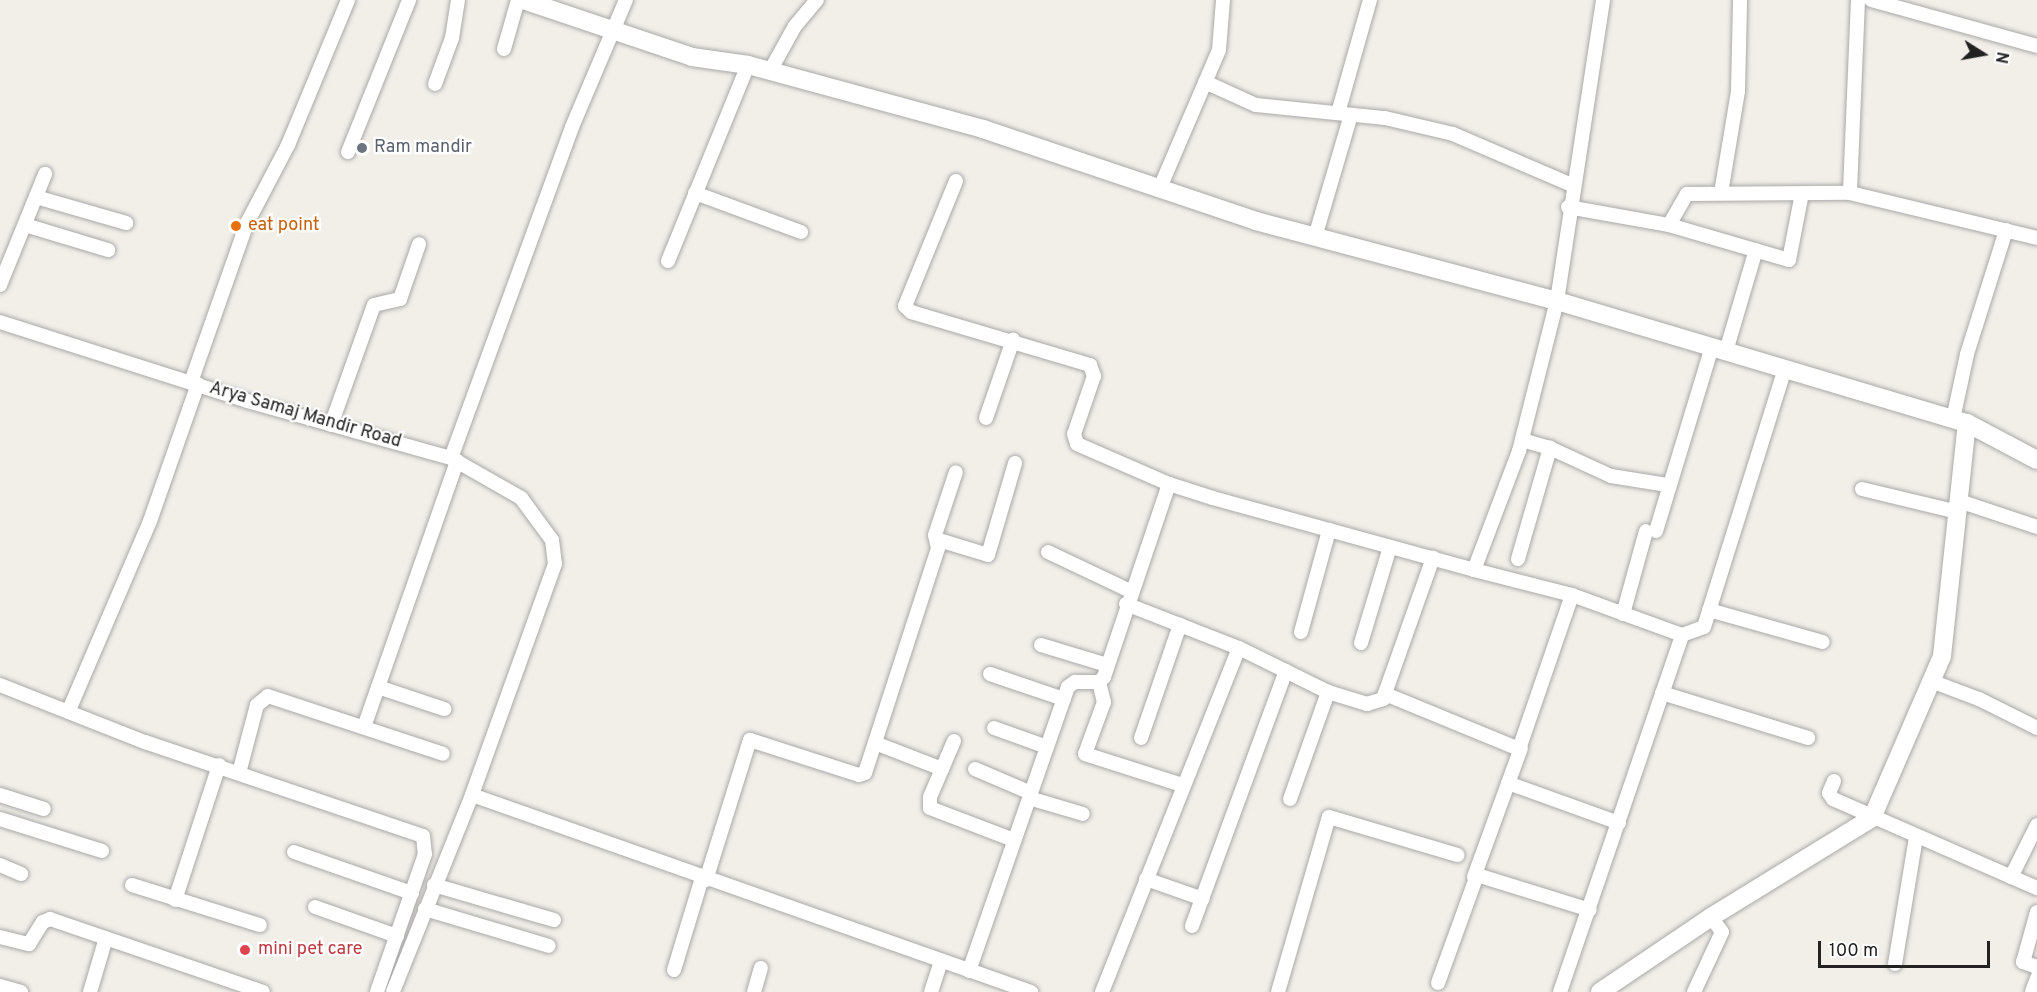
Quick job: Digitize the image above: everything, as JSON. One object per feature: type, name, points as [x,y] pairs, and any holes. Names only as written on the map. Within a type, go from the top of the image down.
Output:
[{"type":"street","points":[[69,710],[150,521],[247,224],[288,146],[348,0]]},
{"type":"street","points":[[348,152],[409,0]]},
{"type":"street","points":[[435,84],[452,38],[458,0]]},
{"type":"street","points":[[504,49],[518,0]]},
{"type":"street","points":[[523,0],[542,3],[614,31],[692,57],[748,65],[983,129],[1159,190],[1315,237],[1557,301],[1960,421],[2037,460]]},
{"type":"street","points":[[364,727],[454,459],[572,127],[626,0]]},
{"type":"street","points":[[770,71],[795,26],[817,0]]},
{"type":"street","points":[[1159,190],[1218,50],[1223,0]]},
{"type":"street","points":[[1315,237],[1371,0]]},
{"type":"street","points":[[1474,570],[1522,440],[1557,301],[1568,207],[1603,0]]},
{"type":"street","points":[[1721,194],[1738,91],[1740,0]]},
{"type":"street","points":[[1850,193],[1858,0]]},
{"type":"street","points":[[1871,0],[2037,46]]},
{"type":"street","points":[[668,261],[748,65]]},
{"type":"street","points":[[1205,82],[1256,105],[1345,114],[1453,134],[1572,185]]},
{"type":"street","points":[[0,285],[45,174]]},
{"type":"street","points":[[956,181],[905,306],[911,312],[1013,340],[1090,365],[1094,376],[1075,442],[1169,484],[1390,547],[1572,595],[1682,635],[1704,627],[1785,369]]},
{"type":"street","points":[[695,192],[801,232]]},
{"type":"street","points":[[1568,207],[1669,225],[1789,260],[1802,193]]},
{"type":"street","points":[[1669,225],[1687,194],[1850,193],[2037,238]]},
{"type":"street","points":[[36,198],[126,223]]},
{"type":"street","points":[[25,225],[108,250]]},
{"type":"street","points":[[1600,992],[1711,917],[1872,818],[1942,656],[1958,507],[1960,421],[1967,354],[2007,231]]},
{"type":"street","points":[[332,425],[374,306],[400,299],[419,244]]},
{"type":"street","points":[[1623,614],[1651,531],[1756,250]]},
{"type":"street","name":"Arya Samaj Mandir Road","points":[[0,322],[332,425],[454,459],[530,506],[552,540],[556,557],[552,572],[472,795],[393,992]]},
{"type":"street","points":[[986,418],[1013,340]]},
{"type":"street","points":[[1522,440],[1550,448],[1611,476],[1668,485]]},
{"type":"street","points":[[1518,559],[1550,448]]},
{"type":"street","points":[[956,472],[935,535],[939,540],[988,555],[1015,463]]},
{"type":"street","points":[[1169,484],[1128,597],[1107,665],[1099,682],[1104,699],[1085,754],[1182,785]]},
{"type":"street","points":[[1863,489],[1958,507],[2037,526]]},
{"type":"street","points":[[1301,632],[1329,530]]},
{"type":"street","points":[[674,970],[750,740],[861,776],[875,743],[939,540]]},
{"type":"street","points":[[1361,643],[1390,547]]},
{"type":"street","points":[[1048,552],[1180,625],[1239,648],[1328,692],[1367,704],[1383,699],[1433,558]]},
{"type":"street","points":[[1438,982],[1521,748],[1572,595]]},
{"type":"street","points":[[1709,610],[1823,642]]},
{"type":"street","points":[[1141,738],[1180,625]]},
{"type":"street","points":[[1560,992],[1590,910],[1682,635]]},
{"type":"street","points":[[1041,645],[1107,665]]},
{"type":"street","points":[[1102,992],[1182,785],[1239,648]]},
{"type":"street","points":[[1192,926],[1286,671]]},
{"type":"street","points":[[990,674],[1064,699]]},
{"type":"street","points":[[1931,681],[1979,699],[2036,726]]},
{"type":"street","points":[[969,971],[1064,699],[1072,683],[1099,682]]},
{"type":"street","points":[[0,685],[69,710],[145,742],[219,765],[423,836],[425,854],[377,992]]},
{"type":"street","points":[[378,687],[444,709]]},
{"type":"street","points":[[1290,799],[1328,692]]},
{"type":"street","points":[[1385,693],[1513,749],[1521,748]]},
{"type":"street","points":[[1662,693],[1808,738]]},
{"type":"street","points":[[239,772],[257,705],[263,696],[443,754]]},
{"type":"street","points":[[994,728],[1047,747]]},
{"type":"street","points":[[954,741],[929,801],[932,809],[1014,840]]},
{"type":"street","points":[[875,743],[942,769]]},
{"type":"street","points":[[175,900],[219,765]]},
{"type":"street","points":[[975,769],[1030,795],[1083,814]]},
{"type":"street","points":[[1834,781],[1830,797],[1872,818],[2037,888]]},
{"type":"street","points":[[1508,783],[1619,823]]},
{"type":"street","points":[[0,795],[44,809]]},
{"type":"street","points":[[472,795],[704,879],[1030,992]]},
{"type":"street","points":[[1278,992],[1329,817],[1457,855]]},
{"type":"street","points":[[0,819],[102,851]]},
{"type":"street","points":[[2011,877],[2037,825]]},
{"type":"street","points":[[1894,964],[1916,837]]},
{"type":"street","points":[[294,852],[412,893]]},
{"type":"street","points":[[0,865],[21,873]]},
{"type":"street","points":[[1474,877],[1482,875],[1590,910]]},
{"type":"street","points":[[1146,879],[1203,899]]},
{"type":"street","points":[[132,885],[260,925]]},
{"type":"street","points":[[434,885],[554,920]]},
{"type":"street","points":[[315,907],[397,936]]},
{"type":"street","points":[[425,909],[549,946]]},
{"type":"street","points":[[2037,912],[2024,962],[2037,967]]},
{"type":"street","points":[[1694,992],[1722,932],[1711,917]]},
{"type":"street","points":[[0,937],[29,944],[47,919],[263,992]]},
{"type":"street","points":[[90,992],[106,938]]},
{"type":"street","points":[[930,992],[941,961]]},
{"type":"street","points":[[754,992],[761,968]]},
{"type":"street","points":[[2032,992],[2037,978]]},
{"type":"street","points":[[0,986],[21,992]]},
{"type":"place","name":"Ram mandir","points":[[362,148]]},
{"type":"place","name":"eat point","points":[[236,226]]},
{"type":"place","name":"mini pet care","points":[[245,950]]}]
